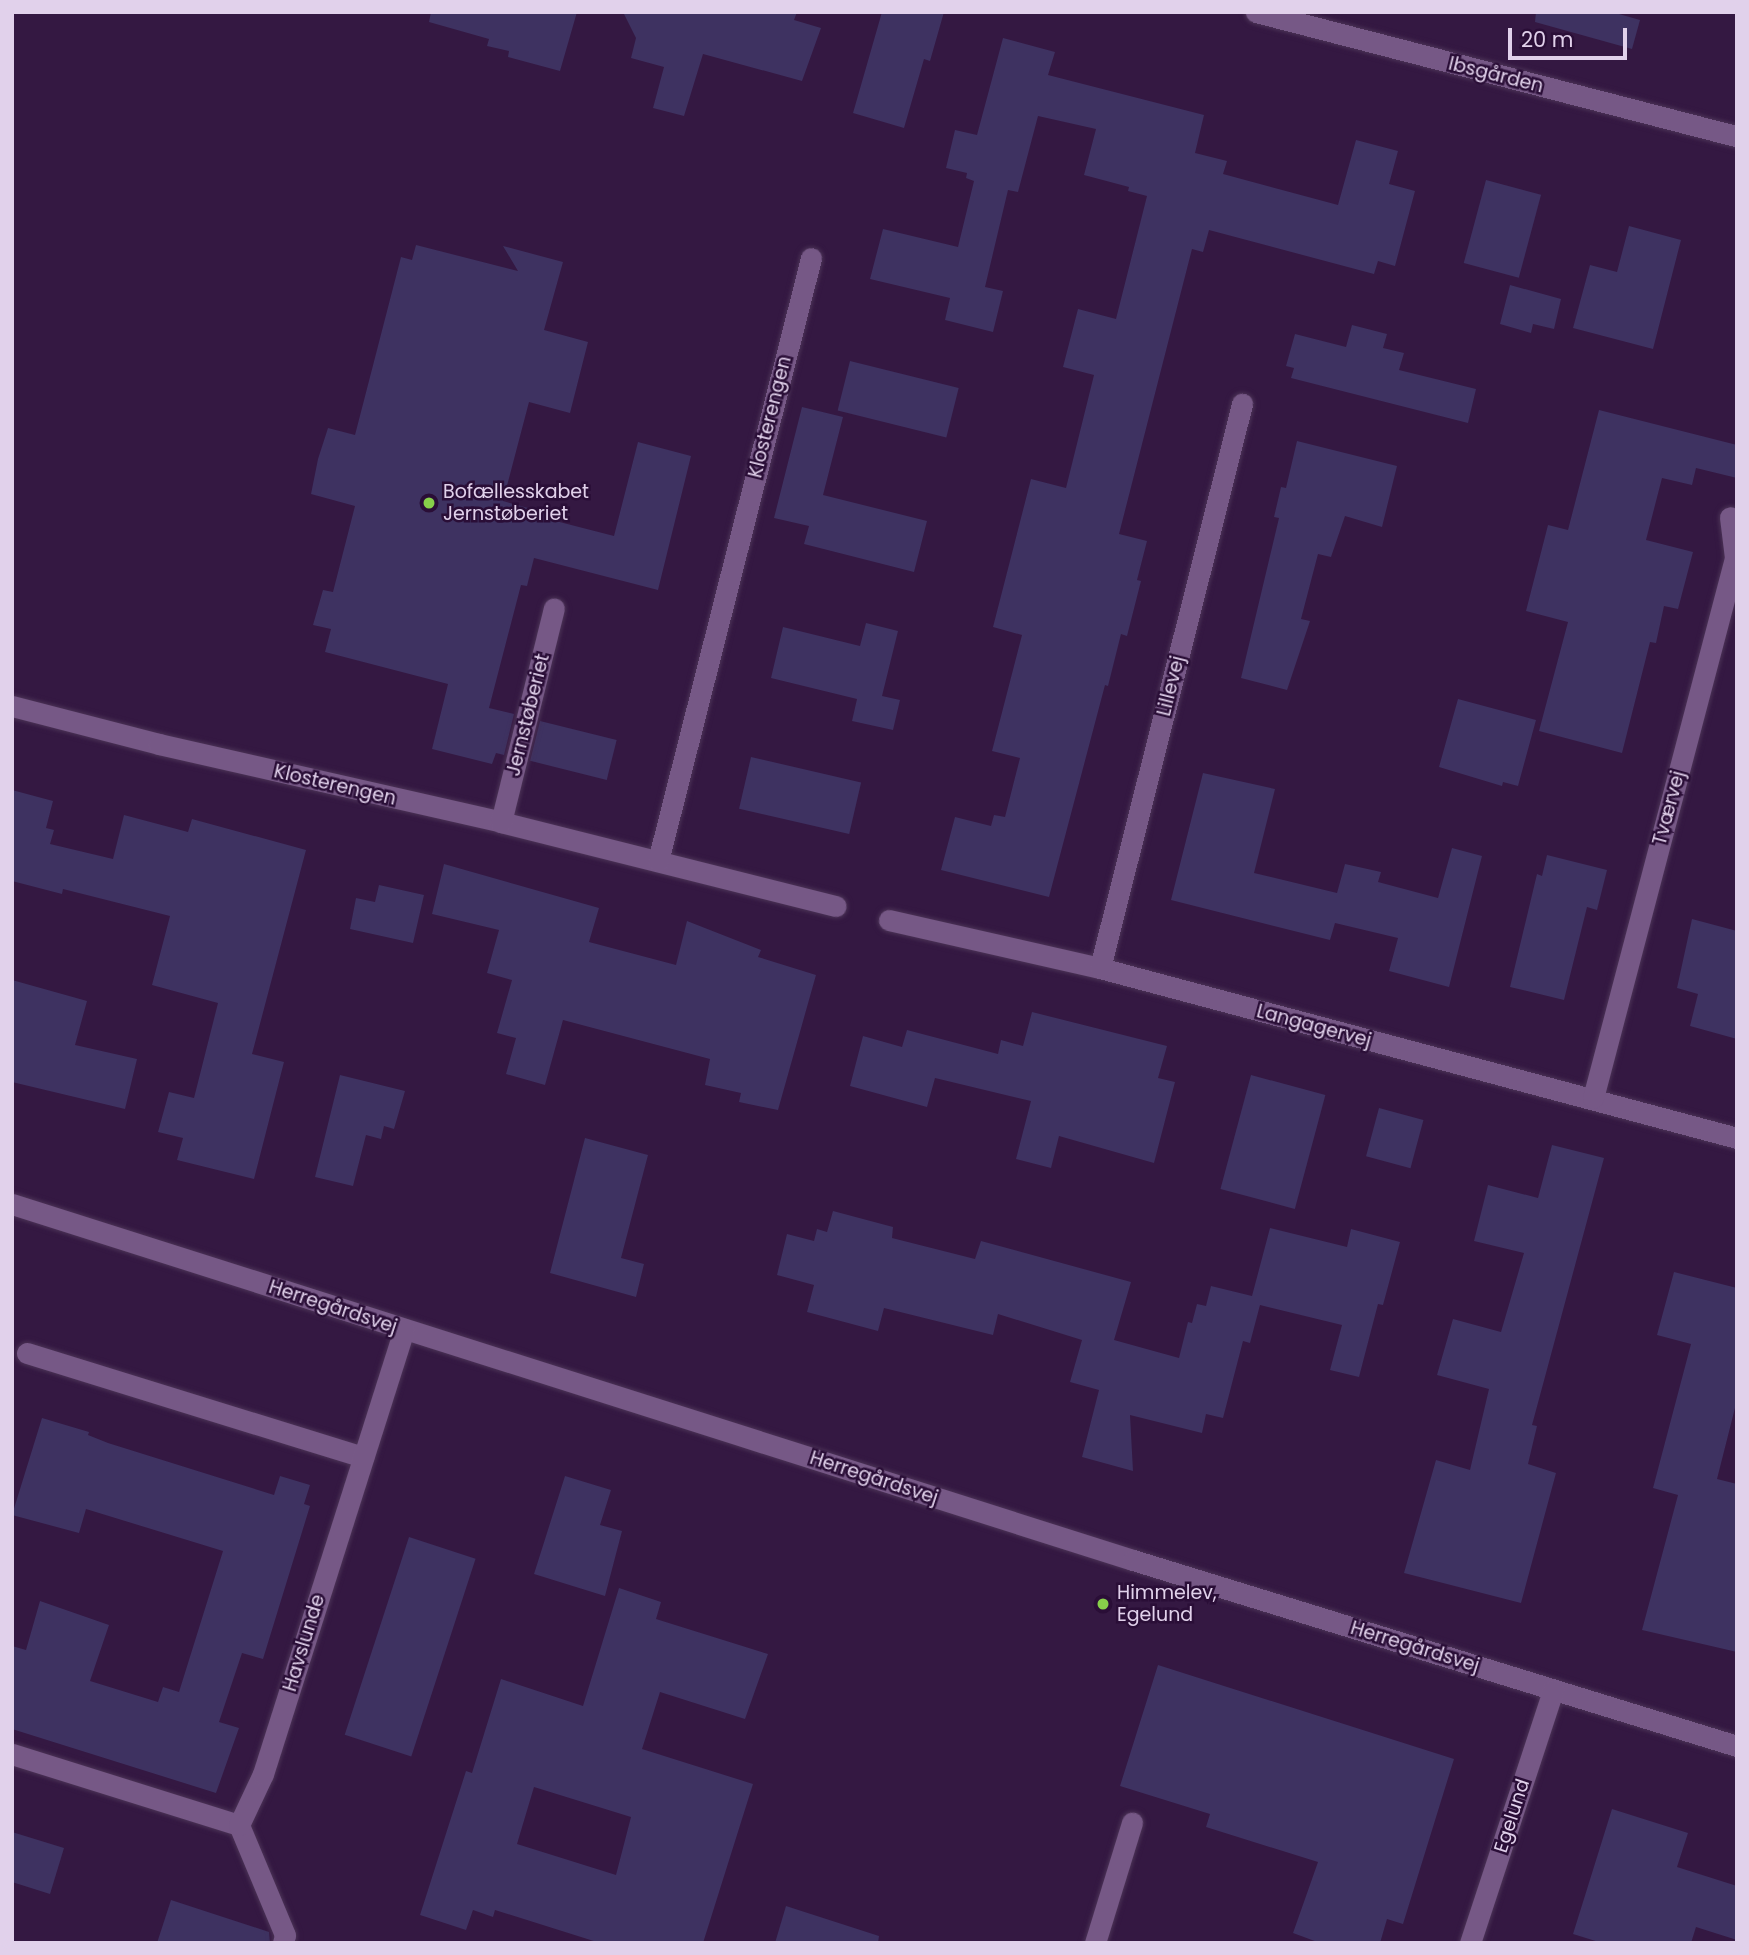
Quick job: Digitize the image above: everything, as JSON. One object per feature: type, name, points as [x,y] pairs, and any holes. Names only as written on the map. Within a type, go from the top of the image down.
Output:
[{"type":"street","name":"Ibsgården","points":[[1256,12],[1737,136]]},
{"type":"street","name":"Klosterengen","points":[[659,861],[810,258]]},
{"type":"street","name":"Lillevej","points":[[1100,968],[1242,404]]},
{"type":"street","name":"Tværvej","points":[[1593,1098],[1735,558],[1730,517]]},
{"type":"street","name":"Jernstøberiet","points":[[501,822],[554,608]]},
{"type":"street","name":"Klosterengen","points":[[12,706],[186,750],[501,822],[836,906]]},
{"type":"street","name":"Langagervej","points":[[889,920],[1100,968],[1737,1138]]},
{"type":"street","name":"Herregårdsvej","points":[[12,1204],[404,1330],[1737,1746]]},
{"type":"street","name":"Havslunde","points":[[239,1825],[263,1774],[404,1330]]},
{"type":"street","points":[[27,1353],[363,1457]]},
{"type":"street","name":"Egelund","points":[[1470,1943],[1553,1690]]},
{"type":"street","points":[[12,1755],[239,1825],[285,1935],[283,1943]]},
{"type":"street","points":[[1094,1943],[1132,1823]]},
{"type":"building","points":[[431,12],[577,12],[560,71],[508,57],[509,51],[487,46],[489,39],[429,22]]},
{"type":"building","points":[[623,12],[797,12],[794,20],[821,28],[802,81],[703,54],[684,116],[653,108],[664,67],[631,58],[636,38]]},
{"type":"building","points":[[882,12],[944,12],[930,61],[924,59],[904,128],[853,113]]},
{"type":"building","points":[[1536,12],[1612,12],[1640,20],[1632,49],[1535,22]]},
{"type":"building","points":[[1003,38],[1055,52],[1048,75],[1204,115],[1195,153],[1227,161],[1223,174],[1338,205],[1356,140],[1398,151],[1389,184],[1415,191],[1395,266],[1378,261],[1374,274],[1209,230],[1203,252],[1192,249],[1119,534],[1147,541],[1137,580],[1141,581],[1127,636],[1121,634],[1108,686],[1105,685],[1049,897],[941,870],[955,817],[991,826],[994,815],[1005,817],[1020,758],[992,751],[1022,635],[993,627],[1031,479],[1066,488],[1094,375],[1063,367],[1078,309],[1116,319],[1147,196],[1128,191],[1129,187],[1084,175],[1096,129],[1038,116],[1018,192],[1008,190],[985,287],[1003,291],[993,332],[945,320],[950,298],[870,279],[883,229],[958,247],[974,181],[966,178],[967,173],[946,168],[955,130],[977,135]]},
{"type":"building","points":[[1486,180],[1541,195],[1519,278],[1464,263]]},
{"type":"building","points":[[1629,226],[1681,240],[1653,349],[1573,328],[1590,265],[1617,272]]},
{"type":"building","name":"Bofællesskabet Jernstøberiet","points":[[416,245],[518,271],[503,246],[563,262],[544,330],[588,342],[570,413],[529,402],[503,501],[546,513],[544,518],[614,536],[638,442],[691,456],[658,590],[534,558],[527,586],[521,585],[489,708],[514,714],[504,755],[496,753],[492,764],[432,749],[448,684],[325,652],[331,629],[313,625],[323,590],[333,592],[355,506],[311,494],[318,459],[328,428],[355,435],[401,257],[412,260]]},
{"type":"building","points":[[1510,285],[1561,299],[1554,329],[1533,324],[1531,333],[1500,324]]},
{"type":"building","points":[[1352,325],[1387,334],[1383,348],[1404,353],[1399,370],[1476,389],[1468,423],[1291,378],[1294,368],[1286,366],[1295,334],[1346,347]]},
{"type":"building","points":[[850,361],[959,388],[946,438],[838,410]]},
{"type":"building","points":[[802,407],[843,417],[823,495],[927,521],[914,572],[804,544],[809,526],[774,518]]},
{"type":"building","points":[[1599,410],[1737,445],[1737,478],[1696,468],[1692,485],[1662,478],[1646,540],[1693,552],[1678,609],[1664,606],[1656,643],[1650,642],[1622,753],[1539,731],[1568,622],[1526,611],[1548,525],[1568,530]]},
{"type":"building","points":[[1297,441],[1397,466],[1382,527],[1345,516],[1331,557],[1318,554],[1301,619],[1310,621],[1287,690],[1241,678],[1279,518],[1274,517],[1281,487],[1286,488]]},
{"type":"building","points":[[866,623],[898,631],[882,696],[900,700],[893,730],[852,721],[857,699],[771,678],[783,627],[860,646]]},
{"type":"building","points":[[1458,699],[1536,720],[1518,786],[1503,782],[1502,786],[1439,767]]},
{"type":"building","points":[[540,721],[617,740],[607,780],[530,761]]},
{"type":"building","points":[[751,757],[861,782],[849,834],[739,809]]},
{"type":"building","points":[[1203,773],[1275,789],[1254,873],[1337,893],[1345,864],[1381,872],[1378,882],[1438,898],[1452,848],[1482,856],[1449,987],[1389,971],[1398,938],[1335,923],[1330,940],[1171,900]]},
{"type":"building","points":[[12,790],[53,801],[46,828],[54,830],[50,844],[113,859],[124,815],[188,832],[192,819],[306,850],[252,1054],[284,1062],[254,1179],[177,1160],[183,1138],[158,1132],[169,1092],[194,1098],[218,1003],[152,985],[170,916],[63,889],[62,894],[12,881]]},
{"type":"building","points":[[1547,855],[1607,870],[1597,910],[1587,907],[1564,1000],[1510,987],[1537,874],[1542,876]]},
{"type":"building","points":[[444,864],[599,908],[589,942],[676,965],[687,921],[761,950],[758,957],[816,975],[778,1110],[739,1102],[741,1093],[705,1085],[710,1059],[563,1020],[545,1085],[506,1074],[516,1038],[497,1033],[512,980],[487,973],[499,930],[432,914]]},
{"type":"building","points":[[379,885],[424,895],[413,943],[350,929],[356,898],[375,902]]},
{"type":"building","points":[[1692,919],[1737,931],[1737,1039],[1690,1026],[1698,994],[1677,988]]},
{"type":"building","points":[[12,980],[87,1001],[75,1045],[137,1059],[125,1109],[12,1082]]},
{"type":"building","points":[[1032,1012],[1167,1046],[1158,1078],[1175,1082],[1154,1163],[1059,1136],[1051,1168],[1016,1159],[1031,1101],[935,1078],[927,1107],[850,1086],[863,1036],[902,1047],[907,1030],[998,1054],[1001,1040],[1023,1046]]},
{"type":"building","points":[[340,1075],[405,1091],[394,1129],[384,1126],[381,1139],[366,1135],[353,1186],[315,1177]]},
{"type":"building","points":[[1251,1075],[1325,1095],[1295,1209],[1220,1189]]},
{"type":"building","points":[[1379,1108],[1423,1120],[1410,1168],[1366,1156]]},
{"type":"building","points":[[585,1138],[648,1155],[621,1258],[644,1264],[636,1297],[550,1273]]},
{"type":"building","points":[[1552,1145],[1604,1158],[1532,1425],[1537,1426],[1528,1464],[1556,1473],[1521,1603],[1404,1573],[1436,1460],[1470,1470],[1489,1389],[1437,1375],[1453,1319],[1501,1332],[1524,1253],[1474,1241],[1488,1185],[1538,1198]]},
{"type":"building","points":[[833,1211],[893,1227],[892,1238],[975,1259],[981,1241],[1131,1282],[1114,1340],[1179,1358],[1188,1322],[1192,1323],[1197,1304],[1206,1306],[1211,1286],[1252,1296],[1270,1228],[1347,1247],[1351,1229],[1400,1242],[1383,1305],[1378,1304],[1359,1377],[1330,1370],[1342,1325],[1260,1305],[1250,1343],[1243,1341],[1223,1418],[1206,1414],[1202,1433],[1130,1415],[1133,1471],[1082,1457],[1099,1390],[1070,1382],[1082,1340],[998,1314],[993,1335],[884,1308],[878,1331],[807,1312],[814,1285],[777,1275],[787,1234],[814,1241],[817,1229],[827,1232]]},
{"type":"building","points":[[1674,1272],[1737,1288],[1737,1400],[1717,1479],[1737,1484],[1737,1652],[1642,1630],[1678,1495],[1653,1488],[1691,1344],[1657,1335]]},
{"type":"building","points":[[42,1418],[89,1432],[88,1435],[108,1443],[274,1495],[280,1476],[310,1485],[304,1504],[310,1506],[263,1659],[242,1653],[219,1722],[239,1728],[216,1793],[12,1729],[12,1646],[26,1650],[40,1601],[109,1625],[90,1681],[158,1702],[163,1687],[179,1692],[223,1551],[86,1509],[79,1533],[12,1515]]},
{"type":"building","points":[[565,1476],[611,1490],[600,1525],[622,1531],[605,1596],[534,1574]]},
{"type":"building","points":[[409,1537],[476,1559],[411,1756],[345,1735]]},
{"type":"building","points":[[619,1588],[661,1602],[656,1619],[768,1654],[745,1719],[660,1692],[642,1749],[753,1784],[703,1943],[600,1943],[495,1910],[493,1917],[473,1910],[466,1930],[420,1915],[466,1771],[472,1773],[501,1679],[583,1706]],"holes":[[[534,1787],[631,1817],[616,1875],[517,1844]]]},
{"type":"building","points":[[1158,1665],[1454,1759],[1403,1924],[1387,1919],[1380,1943],[1320,1943],[1293,1933],[1318,1862],[1206,1827],[1210,1814],[1120,1786]]},
{"type":"building","points":[[1612,1809],[1688,1833],[1677,1867],[1737,1886],[1737,1940],[1696,1927],[1691,1943],[1602,1943],[1573,1934]]},
{"type":"building","points":[[12,1832],[64,1848],[50,1894],[12,1882]]},
{"type":"building","points":[[171,1900],[269,1932],[270,1943],[157,1943]]},
{"type":"building","points":[[786,1906],[879,1936],[878,1943],[775,1943]]},
{"type":"place","name":"Bofællesskabet Jernstøberiet","points":[[429,503]]},
{"type":"place","name":"Himmelev, Egelund","points":[[1103,1604]]}]
